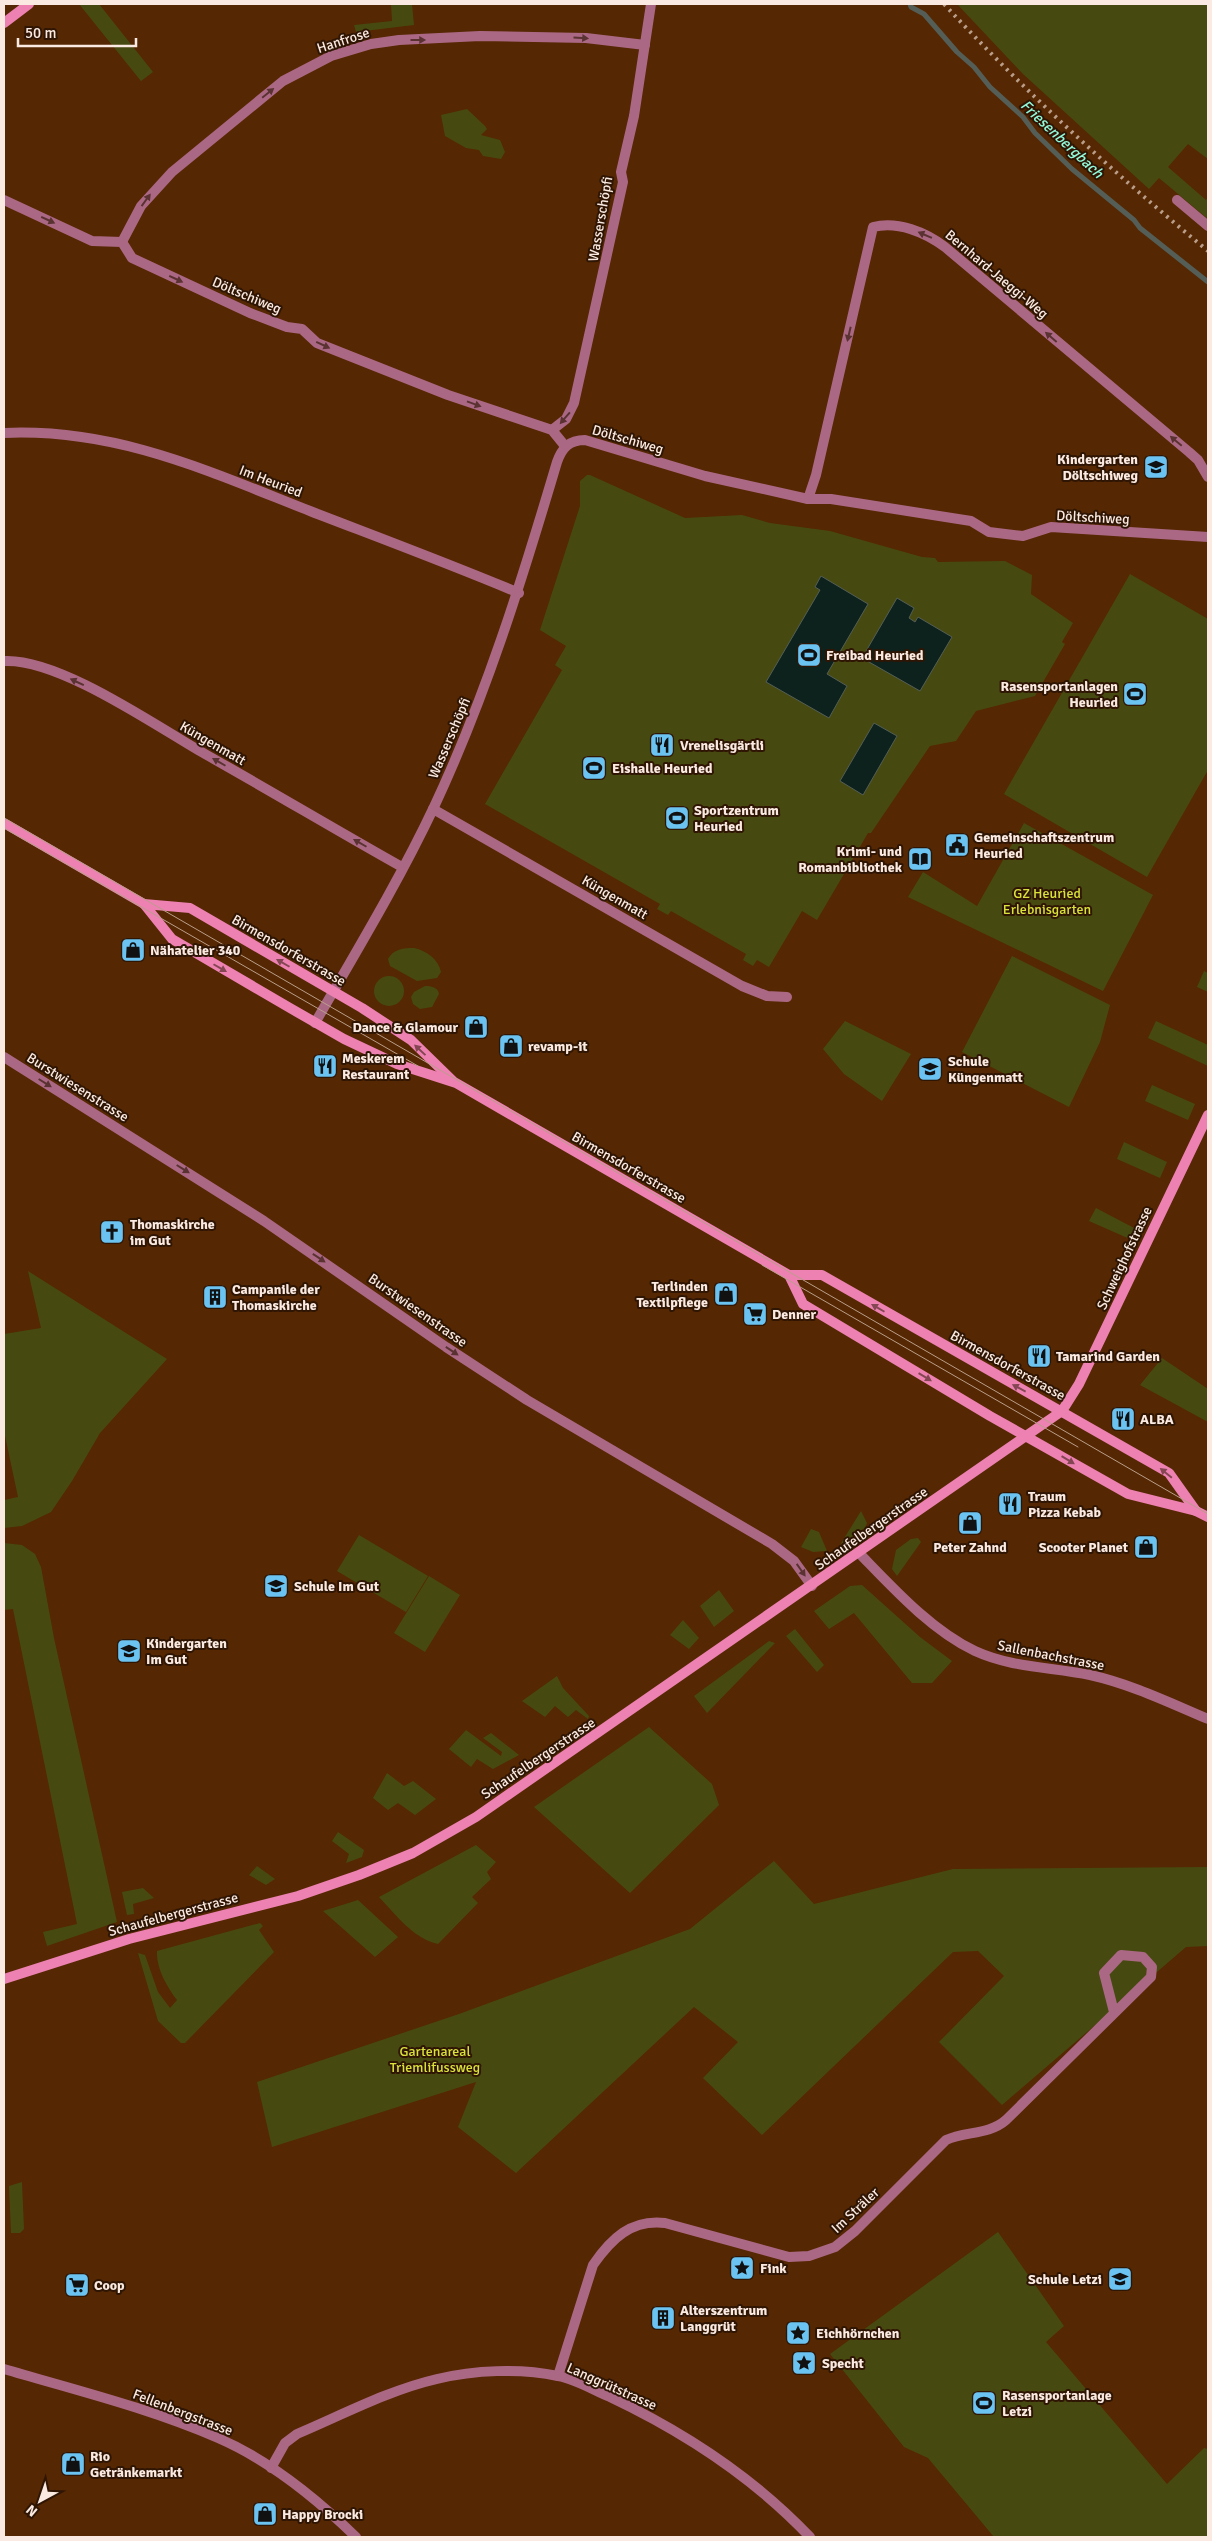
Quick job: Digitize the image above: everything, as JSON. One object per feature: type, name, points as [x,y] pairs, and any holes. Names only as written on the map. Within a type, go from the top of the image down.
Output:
[{"type":"main road","points":[[4,23],[29,4]]},
{"type":"main road","name":"Birmensdorferstrasse","points":[[4,823],[144,904],[172,939],[315,1022],[397,1064],[456,1083],[788,1275],[822,1275],[1062,1411],[1169,1473],[1196,1511]]},
{"type":"main road","name":"Birmensdorferstrasse","points":[[144,904],[190,908],[411,1040],[456,1083]]},
{"type":"main road","name":"Schweighofstrasse","points":[[1062,1411],[1075,1392],[1208,1115]]},
{"type":"main road","name":"Birmensdorferstrasse","points":[[788,1275],[803,1304],[990,1416],[1027,1435],[1128,1494],[1196,1511],[1208,1517]]},
{"type":"main road","name":"Schaufelbergerstrasse","points":[[4,1979],[129,1939],[298,1896],[359,1875],[412,1853],[484,1811],[812,1586],[1062,1411]]},
{"type":"street","name":"Wasserschöpfi","points":[[547,429],[566,419],[574,403],[623,182],[622,172],[634,116],[651,4]]},
{"type":"street","name":"Hanfrose","points":[[122,242],[141,206],[166,177],[283,81],[332,56],[371,44],[399,40],[480,36],[586,38],[645,45]]},
{"type":"street","points":[[4,200],[92,241],[122,242]]},
{"type":"street","points":[[1177,200],[1208,226]]},
{"type":"street","name":"Bernhard-Jaeggi-Weg","points":[[808,499],[816,475],[873,228],[884,225],[930,236],[945,247],[1189,452],[1198,460],[1208,477]]},
{"type":"street","name":"Döltschiweg","points":[[122,242],[132,258],[250,313],[287,327],[302,329],[317,343],[448,395],[547,429]]},
{"type":"street","points":[[547,429],[565,446]]},
{"type":"street","name":"Im Heuried","points":[[4,433],[46,433],[93,438],[134,446],[201,468],[519,593]]},
{"type":"street","name":"Döltschiweg","points":[[565,446],[574,441],[585,440],[705,476],[808,499],[831,499],[971,521],[989,532],[1024,536],[1052,527],[1208,537]]},
{"type":"street","name":"Wasserschöpfi","points":[[315,1022],[433,809],[481,698],[519,593],[557,462],[565,446]]},
{"type":"street","name":"Küngenmatt","points":[[4,662],[14,661],[35,666],[97,692],[402,867]]},
{"type":"street","name":"Küngenmatt","points":[[433,809],[742,986],[767,996],[787,997]]},
{"type":"street","name":"Burstwiesenstrasse","points":[[4,1057],[264,1221],[520,1396],[772,1544],[794,1561],[812,1586]]},
{"type":"street","name":"Sallenbachstrasse","points":[[859,1553],[926,1618],[973,1650],[991,1658],[1021,1666],[1091,1676],[1135,1689],[1208,1719]]},
{"type":"street","name":"Im Sträler","points":[[558,2376],[593,2265],[602,2252],[623,2232],[643,2223],[665,2223],[789,2256],[810,2256],[823,2252],[835,2246],[855,2231],[946,2140],[999,2126],[1151,1976],[1152,1967],[1143,1958],[1122,1956],[1104,1973],[1114,2012]]},
{"type":"street","name":"Fellenbergstrasse","points":[[4,2369],[115,2402],[218,2438],[271,2468],[319,2504],[356,2537]]},
{"type":"street","name":"Langgrütstrasse","points":[[271,2468],[285,2443],[296,2434],[415,2385],[438,2378],[484,2372],[558,2376],[632,2408],[693,2442],[752,2484],[810,2537]]},
{"type":"green space","points":[[79,4],[99,4],[153,72],[141,81]]},
{"type":"green space","points":[[391,4],[412,4],[414,25],[356,32],[354,25],[392,21]]},
{"type":"green space","points":[[957,4],[1208,4],[1208,159],[1188,144],[1168,167],[1206,200],[1208,197],[1208,219],[1159,178],[1149,189],[1023,74]]},
{"type":"green space","points":[[467,109],[487,129],[481,135],[500,140],[505,152],[501,159],[483,156],[479,150],[466,148],[445,136],[441,115]]},
{"type":"green space","name":"Freibad Heuried","points":[[587,475],[685,518],[742,515],[770,523],[830,531],[922,557],[935,558],[938,562],[1005,561],[1032,575],[1031,594],[1073,623],[1062,642],[1065,644],[1035,696],[976,711],[956,741],[930,746],[871,833],[868,833],[817,920],[802,911],[769,967],[757,960],[753,966],[743,960],[746,954],[671,911],[668,915],[657,909],[660,904],[485,804],[562,670],[555,665],[566,646],[540,630],[580,506],[580,481]]},
{"type":"green space","name":"Rasensportanlagen Heuried","points":[[1130,574],[1208,619],[1208,770],[1147,877],[1004,794]]},
{"type":"green space","name":"GZ Heuried Erlebnisgarten","points":[[1024,823],[1153,895],[1103,991],[908,897],[923,872],[977,906]]},
{"type":"green space","points":[[414,948],[427,953],[435,959],[441,972],[437,978],[417,981],[390,966],[388,959],[393,953],[403,949]]},
{"type":"green space","points":[[1012,956],[1110,1005],[1100,1042],[1069,1107],[962,1052]]},
{"type":"green space","points":[[1204,971],[1208,973],[1208,992],[1197,987]]},
{"type":"green space","points":[[389,976],[399,981],[404,991],[399,1001],[389,1006],[379,1001],[374,991],[379,981]]},
{"type":"green space","points":[[425,986],[436,988],[439,994],[432,1007],[420,1009],[413,1004],[411,997],[414,992]]},
{"type":"green space","points":[[845,1021],[911,1054],[882,1101],[844,1074],[823,1049]]},
{"type":"green space","points":[[1156,1021],[1208,1045],[1208,1066],[1148,1038]]},
{"type":"green space","points":[[1152,1085],[1195,1104],[1188,1120],[1145,1101]]},
{"type":"green space","points":[[1124,1142],[1167,1162],[1160,1178],[1117,1159]]},
{"type":"green space","points":[[1096,1208],[1136,1229],[1132,1240],[1089,1221]]},
{"type":"green space","points":[[28,1271],[167,1359],[100,1433],[72,1481],[51,1512],[22,1526],[4,1528],[4,1500],[18,1497],[4,1431],[4,1334],[41,1328]]},
{"type":"green space","points":[[1162,1358],[1208,1389],[1208,1422],[1140,1385]]},
{"type":"green space","points":[[861,1511],[867,1523],[865,1528],[840,1545]]},
{"type":"green space","points":[[811,1529],[819,1532],[827,1551],[813,1552],[801,1547]]},
{"type":"green space","points":[[359,1535],[428,1576],[406,1612],[337,1571]]},
{"type":"green space","points":[[918,1538],[921,1542],[897,1576],[892,1569],[896,1550],[911,1539]]},
{"type":"green space","points":[[4,1543],[22,1545],[35,1554],[41,1567],[54,1638],[117,1922],[47,1946],[43,1932],[77,1924],[13,1609],[4,1610]]},
{"type":"green space","points":[[429,1576],[460,1595],[425,1652],[394,1633]]},
{"type":"green space","points":[[862,1585],[920,1637],[952,1661],[932,1683],[912,1683],[854,1613],[829,1629],[814,1611],[850,1586]]},
{"type":"green space","points":[[719,1590],[734,1611],[714,1627],[700,1606]]},
{"type":"green space","points":[[683,1620],[699,1638],[689,1649],[670,1635]]},
{"type":"green space","points":[[795,1629],[824,1665],[817,1672],[786,1636]]},
{"type":"green space","points":[[769,1641],[775,1643],[707,1713],[694,1696]]},
{"type":"green space","points":[[557,1676],[563,1688],[589,1716],[588,1719],[576,1710],[568,1717],[555,1706],[545,1717],[522,1701]]},
{"type":"green space","points":[[649,1727],[712,1784],[719,1805],[630,1893],[534,1807]]},
{"type":"green space","points":[[466,1730],[501,1756],[502,1752],[483,1738],[491,1733],[519,1755],[493,1769],[477,1759],[471,1767],[449,1749]]},
{"type":"green space","points":[[387,1773],[404,1786],[413,1781],[436,1799],[415,1815],[398,1803],[388,1810],[373,1798]]},
{"type":"green space","points":[[338,1832],[364,1850],[362,1857],[346,1863],[349,1854],[332,1841]]},
{"type":"green space","points":[[476,1845],[496,1862],[487,1872],[491,1879],[472,1897],[478,1903],[438,1944],[413,1932],[379,1897]]},
{"type":"green space","name":"Gartenareal Triemlifussweg","points":[[774,1861],[814,1904],[953,1869],[1208,1867],[1208,1946],[1186,1947],[1002,2105],[939,2042],[1004,1976],[978,1951],[953,1952],[762,2135],[703,2078],[738,2042],[694,2007],[516,2173],[458,2127],[476,2082],[272,2147],[257,2082],[459,2014],[690,1929]]},
{"type":"green space","points":[[257,1866],[275,1879],[266,1885],[249,1875]]},
{"type":"green space","points":[[143,1888],[154,1898],[133,1904],[134,1914],[127,1915],[122,1892]]},
{"type":"green space","points":[[358,1900],[398,1937],[375,1957],[323,1911]]},
{"type":"green space","points":[[260,1923],[263,1926],[259,1930],[274,1952],[185,2043],[181,2043],[158,2021],[138,1953],[145,1955],[158,1992],[170,2008],[177,2000],[163,1977],[158,1964],[157,1951]]},
{"type":"green space","points":[[22,2182],[24,2229],[20,2233],[11,2233],[9,2186]]},
{"type":"green space","name":"Rasensportanlage Letzi","points":[[998,2232],[1064,2326],[1046,2342],[1167,2484],[1204,2448],[1208,2449],[1208,2537],[994,2537],[928,2458],[904,2447],[830,2354]]},
{"type":"water","points":[[821,576],[868,604],[827,674],[847,686],[829,718],[766,682],[820,590],[815,587]]},
{"type":"water","points":[[897,598],[914,608],[909,618],[915,622],[918,617],[952,637],[920,691],[862,658]]},
{"type":"water","points":[[874,723],[897,736],[863,795],[840,781]]},
{"type":"waterway","name":"Friesenbergbach","points":[[910,4],[911,7],[924,14],[957,52],[974,67],[990,87],[1023,117],[1035,133],[1072,169],[1134,220],[1140,228],[1208,282]]},
{"type":"tram line","points":[[4,818],[1208,1514]]},
{"type":"tram line","points":[[4,828],[418,1066]]},
{"type":"tram line","points":[[762,1265],[1078,1447]]},
{"type":"railway","points":[[944,4],[1072,132],[1208,251]]},
{"type":"place","name":"Kindergarten Döltschiweg","points":[[1156,467]]},
{"type":"place","name":"Freibad Heuried","points":[[809,655]]},
{"type":"place","name":"Rasensportanlagen Heuried","points":[[1135,694]]},
{"type":"place","name":"Vrenelisgärtli","points":[[662,745]]},
{"type":"place","name":"Eishalle Heuried","points":[[594,768]]},
{"type":"place","name":"Sportzentrum Heuried","points":[[677,818]]},
{"type":"place","name":"Gemeinschaftszentrum Heuried","points":[[957,845]]},
{"type":"place","name":"Krimi- und Romanbibliothek","points":[[920,859]]},
{"type":"place","name":"Nähatelier 340","points":[[133,950]]},
{"type":"place","name":"Dance & Glamour","points":[[476,1027]]},
{"type":"place","name":"revamp-it","points":[[511,1046]]},
{"type":"place","name":"Meskerem Restaurant","points":[[325,1066]]},
{"type":"place","name":"Schule Küngenmatt","points":[[930,1069]]},
{"type":"place","name":"Thomaskirche im Gut","points":[[112,1232]]},
{"type":"place","name":"Terlinden Textilpflege","points":[[726,1294]]},
{"type":"place","name":"Campanile der Thomaskirche","points":[[215,1297]]},
{"type":"place","name":"Denner","points":[[755,1314]]},
{"type":"place","name":"Tamarind Garden","points":[[1039,1356]]},
{"type":"place","name":"ALBA","points":[[1123,1419]]},
{"type":"place","name":"Traum Pizza Kebab","points":[[1010,1504]]},
{"type":"place","name":"Peter Zahnd","points":[[970,1523]]},
{"type":"place","name":"Scooter Planet","points":[[1146,1547]]},
{"type":"place","name":"Schule Im Gut","points":[[276,1586]]},
{"type":"place","name":"Kindergarten Im Gut","points":[[129,1651]]},
{"type":"place","name":"Fink","points":[[742,2268]]},
{"type":"place","name":"Schule Letzi","points":[[1120,2279]]},
{"type":"place","name":"Coop","points":[[77,2285]]},
{"type":"place","name":"Alterszentrum Langgrüt","points":[[663,2318]]},
{"type":"place","name":"Eichhörnchen","points":[[798,2333]]},
{"type":"place","name":"Specht","points":[[804,2363]]},
{"type":"place","name":"Rasensportanlage Letzi","points":[[984,2403]]},
{"type":"place","name":"Rio Getränkemarkt","points":[[73,2464]]},
{"type":"place","name":"Happy Brocki","points":[[265,2514]]}]
